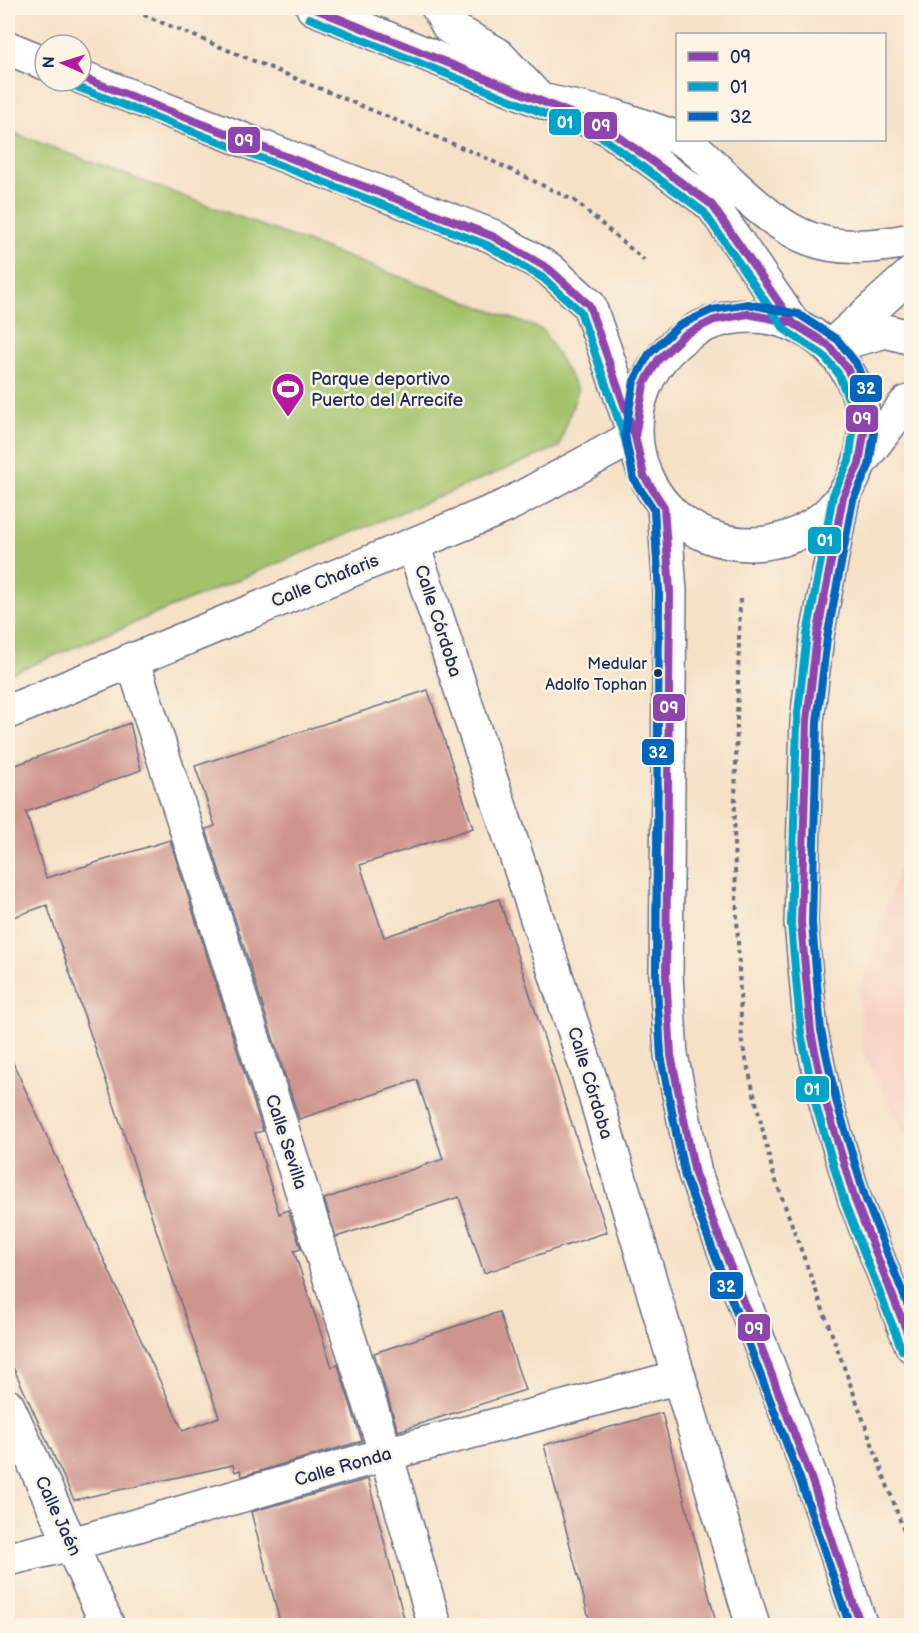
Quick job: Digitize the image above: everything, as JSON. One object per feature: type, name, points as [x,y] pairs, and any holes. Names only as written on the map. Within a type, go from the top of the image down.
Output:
[{"type":"street","points":[[313,8],[607,128],[711,205],[793,323]]},
{"type":"street","points":[[438,8],[449,27],[498,54],[540,100],[614,116],[676,137]]},
{"type":"street","points":[[8,48],[33,58]]},
{"type":"street","points":[[93,82],[492,236],[549,269],[589,305],[634,436],[644,476],[664,507],[690,529],[720,542],[753,545],[790,538],[820,521],[843,497]]},
{"type":"street","points":[[683,141],[771,220],[814,243],[866,247],[912,240]]},
{"type":"street","points":[[830,347],[912,273]]},
{"type":"street","points":[[634,436],[644,384],[658,360],[684,335],[714,320],[748,314],[793,323],[830,347],[848,368],[860,400],[864,433],[859,464]]},
{"type":"street","points":[[830,347],[886,331],[912,338]]},
{"type":"street","points":[[912,401],[906,403],[859,464],[843,497],[817,636],[807,720],[801,923],[811,1032],[826,1103],[855,1200],[912,1346]]},
{"type":"street","name":"Calle Chafaris","points":[[8,712],[506,506],[634,436]]},
{"type":"street","points":[[664,507],[670,592],[666,975],[671,1055],[695,1174],[810,1475],[861,1626]]},
{"type":"street","name":"Calle Córdoba","points":[[413,545],[588,1072],[753,1626]]},
{"type":"street","name":"Calle Sevilla","points":[[132,659],[386,1454],[435,1626]]},
{"type":"street","name":"Calle Ronda","points":[[8,1559],[72,1544],[386,1454],[679,1377]]},
{"type":"street","name":"Calle Jaén","points":[[8,1406],[108,1626]]},
{"type":"path","points":[[126,8],[484,157],[575,201],[644,260]]},
{"type":"shaded area","points":[[911,831],[911,1147],[863,1052],[859,992]]},
{"type":"green space","name":"Parque deportivo Puerto del Arrecife","points":[[8,131],[543,330],[578,390],[559,447],[8,675]]},
{"type":"building","points":[[428,690],[473,828],[360,865],[384,937],[499,899],[607,1232],[484,1273],[459,1197],[336,1237],[324,1199],[443,1159],[417,1080],[299,1119],[206,829],[215,826],[195,766]]},
{"type":"building","points":[[130,723],[141,770],[26,812],[46,878],[170,840],[263,1131],[255,1133],[279,1214],[288,1210],[301,1249],[294,1251],[332,1367],[338,1365],[362,1441],[242,1476],[240,1470],[235,1472],[233,1465],[74,1500],[8,1356],[8,1052],[183,1431],[219,1417],[47,905],[8,919],[8,768]]},
{"type":"building","points":[[499,1312],[525,1390],[398,1431],[374,1353]]},
{"type":"building","points":[[662,1413],[717,1626],[591,1626],[544,1445]]},
{"type":"building","points":[[368,1479],[406,1626],[281,1626],[251,1512]]},
{"type":"transit line","name":"09","points":[[313,8],[607,128],[712,205],[793,323],[819,339]]},
{"type":"transit line","name":"01","points":[[309,18],[602,137],[704,212],[785,330],[823,355],[838,373],[850,403],[853,433],[849,461],[833,495],[807,635],[797,721],[791,924],[801,1033],[816,1106],[845,1204],[902,1350]]},
{"type":"transit line","name":"09","points":[[93,82],[492,236],[549,269],[589,305],[635,436]]},
{"type":"transit line","name":"01","points":[[93,93],[487,245],[543,278],[580,311],[625,439],[634,480],[654,510],[659,592],[656,975],[661,1057],[685,1177],[800,1479],[850,1626]]},
{"type":"transit line","name":"32","points":[[850,1626],[800,1479],[685,1177],[661,1056],[656,975],[659,592],[654,510],[634,480],[625,435],[634,381],[649,354],[678,326],[712,310],[748,304],[798,314],[838,340],[856,363],[870,398],[874,433],[869,466],[853,500],[827,638],[817,722],[812,923],[821,1030],[836,1100],[865,1197],[912,1316]]},
{"type":"transit line","name":"09","points":[[861,1626],[810,1475],[695,1174],[671,1055],[666,975],[670,592],[664,507],[644,476],[635,436],[644,384],[658,360],[684,335],[714,320],[748,314],[793,323],[830,347],[847,368],[860,400],[864,433],[859,464],[843,497],[817,636],[807,721],[801,923],[811,1032],[826,1103],[855,1200],[912,1345]]},
{"type":"place","name":"Parque deportivo Puerto del Arrecife","points":[[288,418]]},
{"type":"place","name":"Medular Adolfo Tophan","points":[[658,673]]}]
